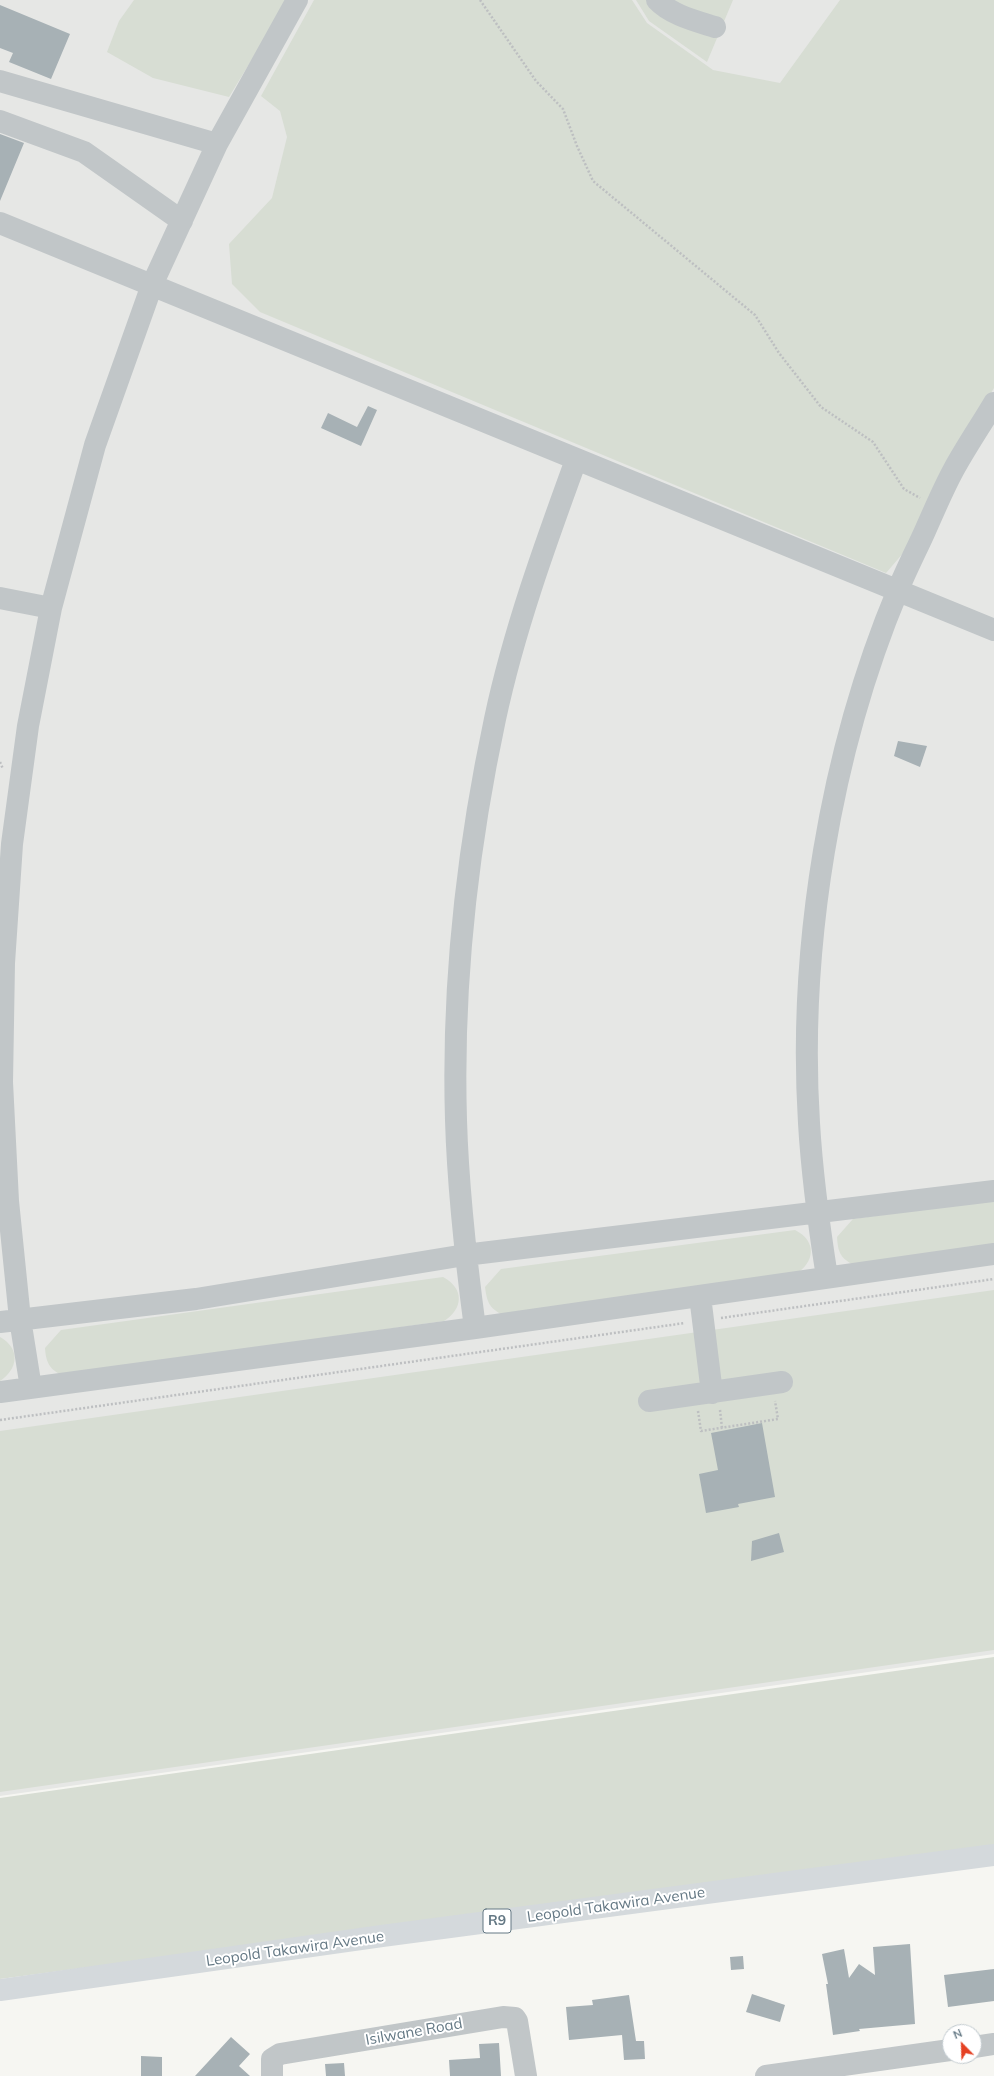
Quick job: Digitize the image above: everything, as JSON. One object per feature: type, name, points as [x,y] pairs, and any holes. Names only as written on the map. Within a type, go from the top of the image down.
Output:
[{"type":"highway","name":"Leopold Takawira Avenue","points":[[0,1990],[382,1936],[994,1855]]},
{"type":"street","points":[[31,1388],[10,1321],[8,1201],[2,1082],[4,962],[12,844],[26,742],[51,608],[94,445],[152,285],[216,144],[297,0]]},
{"type":"street","points":[[657,0],[661,4],[686,17],[715,27]]},
{"type":"street","points":[[0,81],[216,144]]},
{"type":"street","points":[[0,120],[84,152],[182,221]]},
{"type":"street","points":[[0,224],[994,630]]},
{"type":"street","points":[[827,1278],[817,1212],[809,1122],[807,1031],[814,926],[824,851],[842,763],[867,675],[897,590],[953,470],[994,402]]},
{"type":"street","points":[[476,1328],[465,1255],[456,1120],[458,985],[471,851],[495,718],[530,587],[576,460]]},
{"type":"street","points":[[0,598],[51,608]]},
{"type":"street","points":[[10,1321],[196,1299],[465,1255],[994,1191]]},
{"type":"street","points":[[0,1392],[476,1328],[994,1254]]},
{"type":"street","points":[[700,1296],[703,1320],[704,1394]]},
{"type":"street","points":[[649,1401],[777,1383]]},
{"type":"street","name":"Isilwane Road","points":[[272,2076],[272,2059],[280,2054],[504,2017],[514,2018],[517,2021],[526,2076]]},
{"type":"street","points":[[982,2046],[994,2044]]},
{"type":"street","points":[[766,2076],[942,2051]]},
{"type":"path","points":[[480,0],[536,81],[564,109],[593,181],[755,315],[779,353],[821,407],[873,442],[904,489],[936,506]]},
{"type":"path","points":[[0,1420],[994,1280]]},
{"type":"path","points":[[704,1394],[701,1431],[778,1419],[777,1383]]},
{"type":"shaded area","points":[[0,0],[994,0],[994,1654],[0,1796]]},
{"type":"shaded area","points":[[134,0],[288,0],[229,97],[153,78],[107,52],[119,21]]},
{"type":"shaded area","points":[[314,0],[632,0],[647,23],[713,70],[780,83],[840,0],[994,0],[994,388],[947,466],[910,545],[886,573],[260,312],[232,284],[229,244],[272,198],[287,137],[280,111],[261,96]]},
{"type":"shaded area","points":[[636,0],[733,0],[707,62],[649,21]]},
{"type":"shaded area","points":[[994,1200],[994,1245],[854,1265],[846,1260],[839,1251],[837,1237],[853,1219]]},
{"type":"shaded area","points":[[795,1230],[807,1240],[811,1252],[807,1264],[796,1274],[503,1315],[492,1307],[487,1297],[485,1287],[501,1269]]},
{"type":"shaded area","points":[[443,1277],[455,1287],[459,1299],[455,1311],[444,1321],[62,1375],[51,1368],[46,1357],[45,1348],[61,1330]]},
{"type":"shaded area","points":[[994,1290],[994,1650],[0,1792],[0,1431]]},
{"type":"shaded area","points":[[0,1337],[11,1347],[15,1359],[11,1371],[0,1381]]},
{"type":"shaded area","points":[[994,1657],[994,1846],[0,1979],[0,1798]]},
{"type":"building","points":[[0,5],[70,34],[51,79],[9,62],[13,53],[0,48]]},
{"type":"building","points":[[0,134],[24,143],[0,201]]},
{"type":"building","points":[[368,406],[377,410],[361,446],[321,428],[328,413],[357,427]]},
{"type":"building","points":[[898,741],[927,746],[920,767],[894,756]]},
{"type":"building","points":[[762,1423],[775,1497],[738,1504],[739,1507],[706,1513],[699,1474],[718,1470],[711,1433]]},
{"type":"building","points":[[779,1533],[784,1552],[751,1561],[752,1541]]},
{"type":"building","points":[[910,1944],[915,2024],[859,2029],[860,2031],[833,2035],[826,1984],[828,1984],[822,1954],[844,1949],[849,1978],[859,1964],[875,1975],[873,1947]]},
{"type":"building","points":[[743,1956],[744,1969],[731,1970],[730,1957]]},
{"type":"building","points":[[994,1969],[994,2001],[948,2007],[944,1975]]},
{"type":"building","points":[[752,1994],[785,2005],[780,2022],[746,2012]]},
{"type":"building","points":[[629,1995],[636,2041],[644,2041],[645,2059],[624,2060],[622,2035],[569,2040],[566,2007],[593,2005],[592,2000]]},
{"type":"building","points":[[231,2037],[250,2054],[239,2066],[250,2076],[195,2076]]},
{"type":"building","points":[[499,2043],[501,2076],[450,2076],[449,2060],[480,2058],[479,2044]]},
{"type":"building","points":[[141,2056],[162,2057],[162,2076],[141,2076]]},
{"type":"building","points":[[344,2063],[345,2076],[326,2076],[325,2064]]}]
